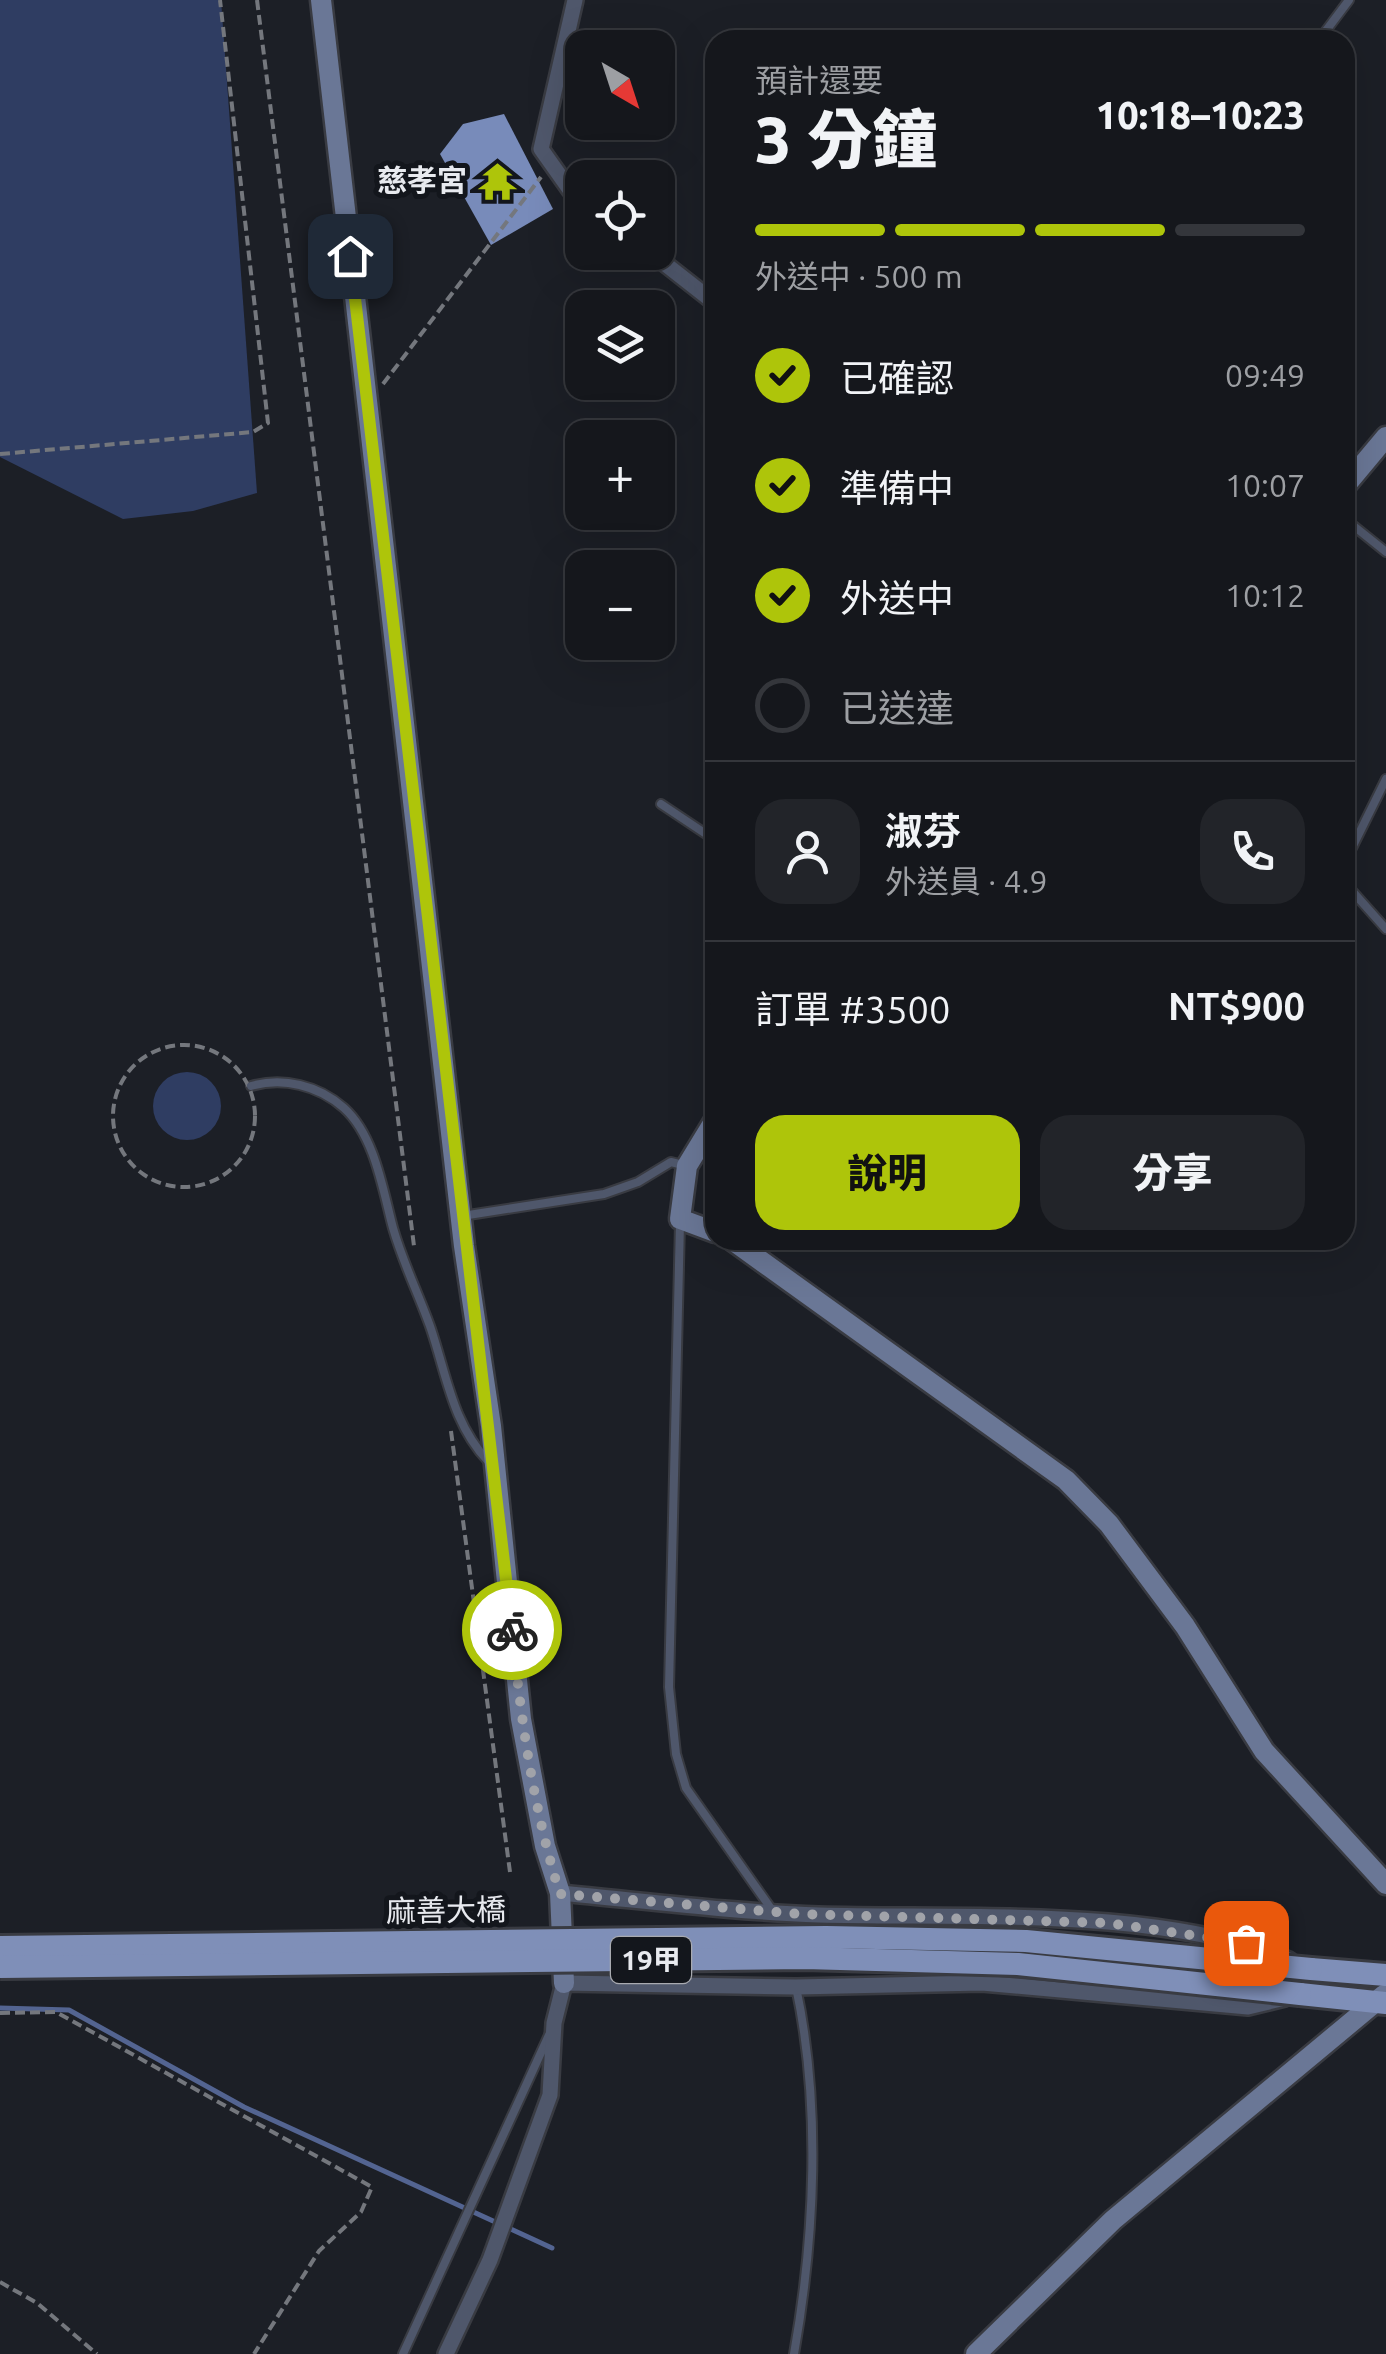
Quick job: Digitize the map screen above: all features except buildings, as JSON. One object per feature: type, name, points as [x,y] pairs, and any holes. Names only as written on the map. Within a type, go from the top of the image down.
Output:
[{"type":"main road","name":"麻善大橋","points":[[0,1947],[844,1937],[1026,1941],[1311,1969]]},
{"type":"main road","name":"麻善大橋","points":[[0,1966],[805,1958],[1018,1964],[1300,1994]]},
{"type":"main road","name":"19甲","points":[[1311,1969],[1386,1975]]},
{"type":"main road","name":"19甲","points":[[1300,1994],[1383,2000]]},
{"type":"street","points":[[320,0],[495,1468],[521,1719],[545,1846],[560,1894],[564,1983],[554,2023],[550,2094],[490,2260],[446,2354]]},
{"type":"street","points":[[565,182],[550,166],[542,149],[545,120],[575,0]]},
{"type":"street","points":[[672,270],[705,296]]},
{"type":"street","points":[[1355,474],[1386,437]]},
{"type":"street","points":[[705,1136],[687,1166],[680,1219],[705,1228]]},
{"type":"street","points":[[746,1250],[1066,1480],[1109,1524],[1184,1626],[1264,1751],[1386,1884]]},
{"type":"street","points":[[560,1894],[774,1912],[1108,1923],[1246,1943],[1311,1969]]},
{"type":"street","points":[[564,1983],[796,1987],[982,1983],[1248,2007],[1300,1994]]},
{"type":"street","points":[[976,2354],[1113,2220],[1383,2000]]},
{"type":"lane","points":[[1326,30],[1349,0]]},
{"type":"lane","points":[[1355,527],[1386,552]]},
{"type":"lane","points":[[1355,842],[1386,779]]},
{"type":"lane","points":[[661,804],[705,833]]},
{"type":"lane","points":[[1355,894],[1386,930]]},
{"type":"lane","points":[[252,1086],[275,1080],[309,1087],[346,1109],[373,1156],[402,1259],[430,1328],[454,1408],[468,1440],[495,1468]]},
{"type":"lane","points":[[462,1216],[604,1194],[638,1182],[671,1162],[687,1166]]},
{"type":"lane","points":[[680,1219],[670,1687],[676,1754],[686,1788],[774,1912]]},
{"type":"lane","points":[[794,2354],[807,2265],[810,2094],[808,2045],[796,1987]]},
{"type":"lane","points":[[403,2354],[554,2023]]},
{"type":"path","points":[[0,454],[253,432],[268,422],[220,0]]},
{"type":"path","points":[[257,0],[414,1250]]},
{"type":"path","points":[[369,401],[550,166]]},
{"type":"path","points":[[190,1045],[214,1052],[252,1086],[255,1111],[246,1150],[231,1170],[210,1183],[186,1188],[162,1185],[140,1174],[123,1156],[113,1132],[117,1089],[131,1068],[151,1052],[190,1045]]},
{"type":"path","points":[[454,1408],[450,1421],[510,1872]]},
{"type":"path","points":[[0,2013],[56,2012],[372,2188],[361,2212],[319,2250],[254,2354]]},
{"type":"path","points":[[0,2282],[36,2303],[97,2354]]},
{"type":"shaded area","points":[[0,0],[221,0],[257,493],[193,511],[123,519],[0,457]]},
{"type":"shaded area","points":[[187,1072],[211,1082],[221,1106],[211,1130],[187,1140],[163,1130],[153,1106],[163,1082]]},
{"type":"waterway","points":[[0,2008],[69,2010],[244,2107],[552,2248]]},
{"type":"way so far","points":[[512,1630],[521,1719],[545,1846],[560,1894],[799,1914],[1108,1923],[1246,1943]]},
{"type":"place","name":"慈孝宮","points":[[497,181]]},
{"type":"route","points":[[350,256],[476,1346],[491,1426],[512,1630]]}]
